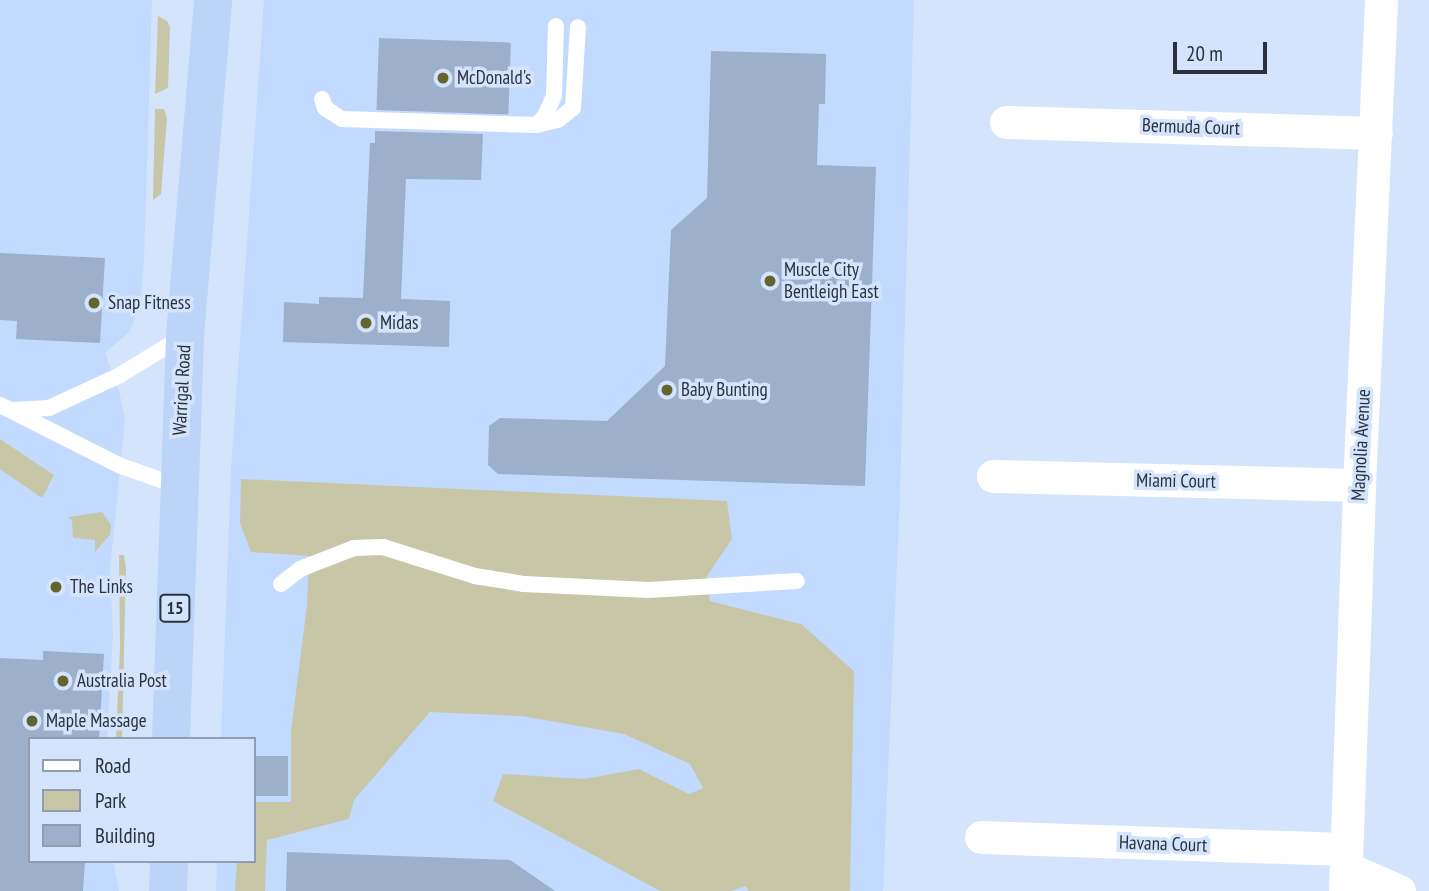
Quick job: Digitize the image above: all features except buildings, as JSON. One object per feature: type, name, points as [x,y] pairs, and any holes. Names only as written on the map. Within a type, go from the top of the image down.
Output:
[{"type":"highway","name":"Warrigal Road","points":[[171,737],[177,486],[185,335],[213,0]]},
{"type":"highway","points":[[168,891],[169,863]]},
{"type":"street","name":"Magnolia Avenue","points":[[1345,869],[1381,0]]},
{"type":"street","name":"Bermuda Court","points":[[1006,122],[1376,133]]},
{"type":"street","name":"Miami Court","points":[[993,476],[1359,485]]},
{"type":"street","name":"Havana Court","points":[[981,838],[1345,869]]},
{"type":"street","points":[[1345,869],[1399,891]]},
{"type":"lane","points":[[536,125],[545,116],[554,96],[556,26]]},
{"type":"lane","points":[[322,99],[325,108],[342,120],[536,125],[558,120],[568,115],[573,108],[578,27]]},
{"type":"lane","points":[[5,407],[49,408],[120,375],[185,335]]},
{"type":"lane","points":[[5,407],[121,466],[177,486]]},
{"type":"lane","points":[[281,584],[300,569],[354,548],[383,547],[475,576],[524,584],[649,590],[797,582]]},
{"type":"shaded area","name":"The Links","points":[[0,0],[152,0],[144,261],[140,307],[129,332],[105,353],[119,391],[125,419],[110,569],[113,635],[107,737],[28,737],[28,863],[113,863],[119,891],[0,891]]},
{"type":"shaded area","points":[[264,0],[914,0],[900,494],[883,891],[216,891],[217,863],[256,863],[256,737],[221,737],[231,470]]},
{"type":"green space","points":[[158,16],[167,21],[170,27],[168,88],[155,94]]},
{"type":"green space","points":[[155,109],[164,109],[167,118],[161,194],[153,200]]},
{"type":"green space","points":[[0,439],[54,475],[42,498],[0,469]]},
{"type":"green space","points":[[241,479],[727,501],[732,539],[707,576],[710,601],[801,624],[854,671],[850,891],[748,891],[746,886],[732,891],[660,891],[493,801],[503,774],[584,779],[639,769],[689,794],[703,788],[690,764],[624,734],[522,716],[430,712],[354,800],[349,819],[267,840],[265,891],[235,891],[237,863],[256,863],[256,802],[291,802],[291,731],[307,605],[309,556],[251,552],[240,523]]},
{"type":"green space","points":[[102,512],[111,525],[110,535],[95,552],[95,540],[73,538],[72,520],[68,517]]},
{"type":"green space","points":[[119,555],[124,555],[126,568],[122,737],[116,737],[120,647]]},
{"type":"place","name":"McDonald's","points":[[443,78]]},
{"type":"place","name":"Muscle City Bentleigh East","points":[[770,281]]},
{"type":"place","name":"Snap Fitness","points":[[94,303]]},
{"type":"place","name":"Midas","points":[[366,323]]},
{"type":"place","name":"Baby Bunting","points":[[667,390]]},
{"type":"place","name":"The Links","points":[[56,587]]},
{"type":"place","name":"Australia Post","points":[[63,681]]},
{"type":"place","name":"Maple Massage","points":[[32,721]]}]
